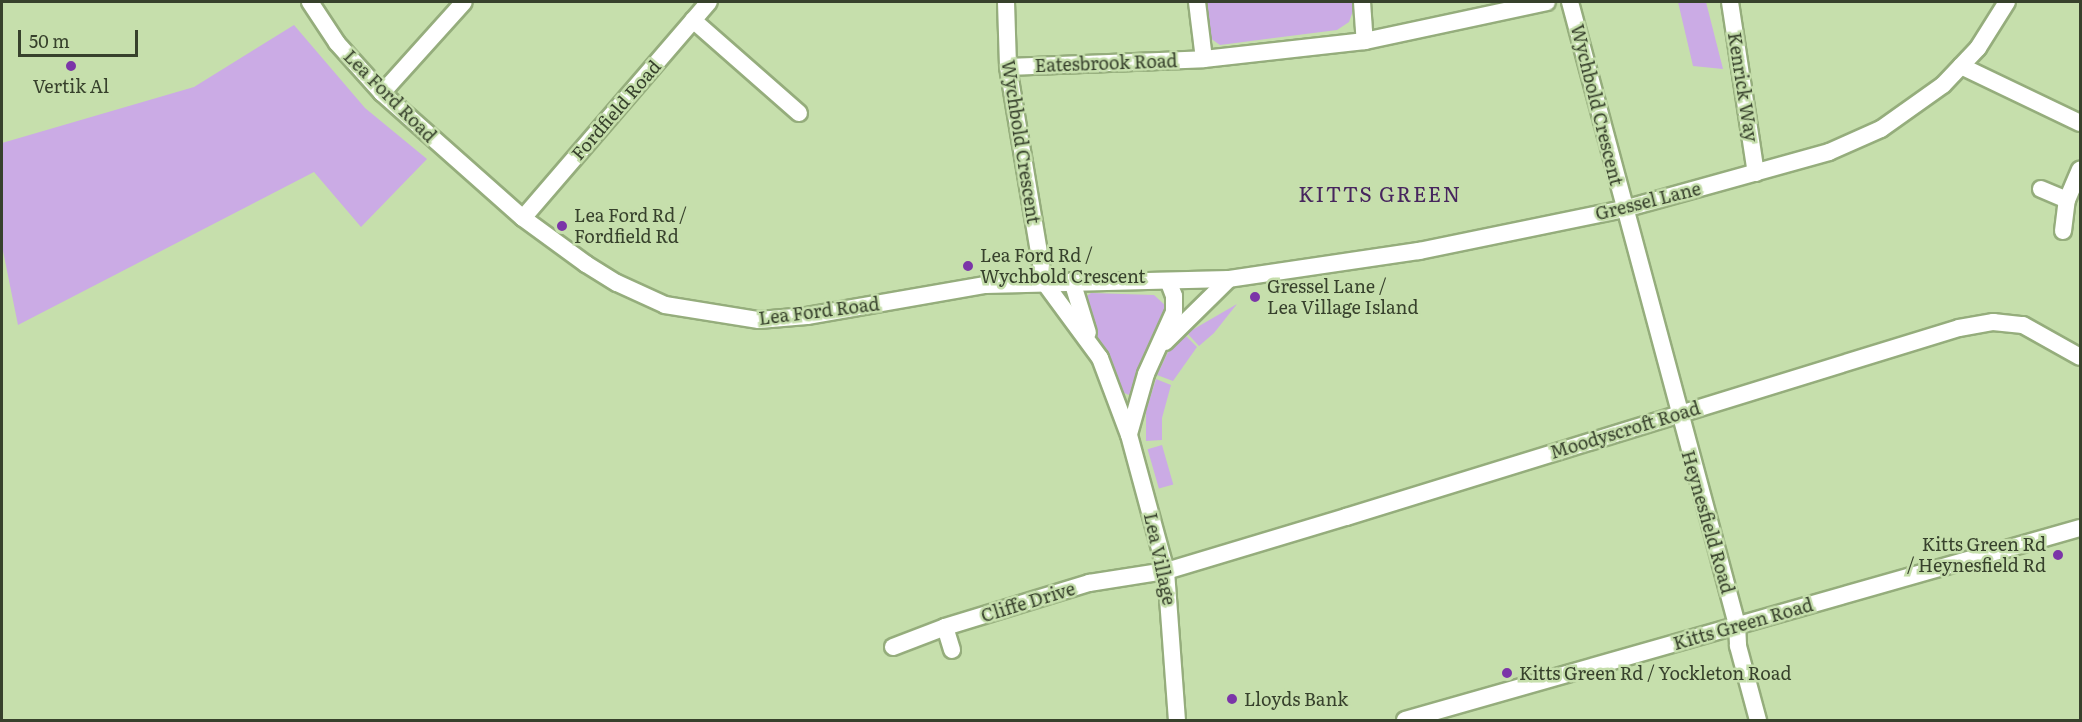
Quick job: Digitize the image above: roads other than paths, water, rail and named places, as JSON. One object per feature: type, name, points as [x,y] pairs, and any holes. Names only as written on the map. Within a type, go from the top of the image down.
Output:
[{"type":"street","name":"Lea Ford Road","points":[[310,2],[337,43],[382,93],[523,218],[617,283],[665,305],[735,319],[807,316],[985,285],[1072,281],[1169,283],[1229,279]]},
{"type":"street","points":[[382,93],[464,2]]},
{"type":"street","name":"Fordfield Road","points":[[523,218],[709,2]]},
{"type":"street","name":"Wychbold Crescent","points":[[1006,2],[1008,67],[1044,282]]},
{"type":"street","name":"Eatesbrook Road","points":[[1197,2],[1204,59]]},
{"type":"street","points":[[1362,2],[1365,42]]},
{"type":"street","name":"Eatesbrook Road","points":[[1008,67],[1204,59],[1365,42],[1547,2]]},
{"type":"street","name":"Wychbold Crescent","points":[[1570,2],[1599,102],[1623,209]]},
{"type":"street","name":"Kenrick Way","points":[[1730,2],[1756,172]]},
{"type":"street","name":"Gressel Lane","points":[[1229,279],[1419,250],[1623,209],[1829,152],[1881,129],[1924,100],[1961,66],[1993,26],[2007,2]]},
{"type":"street","points":[[693,20],[799,113]]},
{"type":"street","points":[[1961,66],[2080,123]]},
{"type":"street","points":[[2063,231],[2068,217],[2067,200],[2080,170]]},
{"type":"street","points":[[2041,189],[2067,200]]},
{"type":"street","name":"Heynesfield Road","points":[[1623,209],[1737,626],[1738,646],[1758,720]]},
{"type":"street","points":[[1155,353],[1229,279]]},
{"type":"street","points":[[1072,281],[1084,328],[1100,358]]},
{"type":"street","name":"Lea Village","points":[[1044,282],[1100,358],[1129,435],[1166,571],[1177,720]]},
{"type":"street","points":[[1129,435],[1155,353],[1174,312],[1174,296],[1169,283]]},
{"type":"street","name":"Moodyscroft Road","points":[[1166,571],[1982,323],[2023,326],[2080,357]]},
{"type":"street","name":"Kitts Green Road","points":[[1405,720],[2080,528]]},
{"type":"street","name":"Cliffe Drive","points":[[893,647],[945,627],[1089,584],[1166,571]]},
{"type":"street","points":[[945,627],[951,650]]},
{"type":"place","name":"Vertik Al","points":[[71,66]]},
{"type":"place","name":"Lea Ford Rd / Fordfield Rd","points":[[562,226]]},
{"type":"place","name":"Lea Ford Rd / Wychbold Crescent","points":[[968,266]]},
{"type":"place","name":"Gressel Lane / Lea Village Island","points":[[1255,297]]},
{"type":"place","name":"Kitts Green Rd / Heynesfield Rd","points":[[2058,555]]},
{"type":"place","name":"Kitts Green Rd / Yockleton Road","points":[[1507,673]]},
{"type":"place","name":"Lloyds Bank","points":[[1232,699]]},
{"type":"district","name":"KITTS GREEN","points":[[1380,193]]}]
